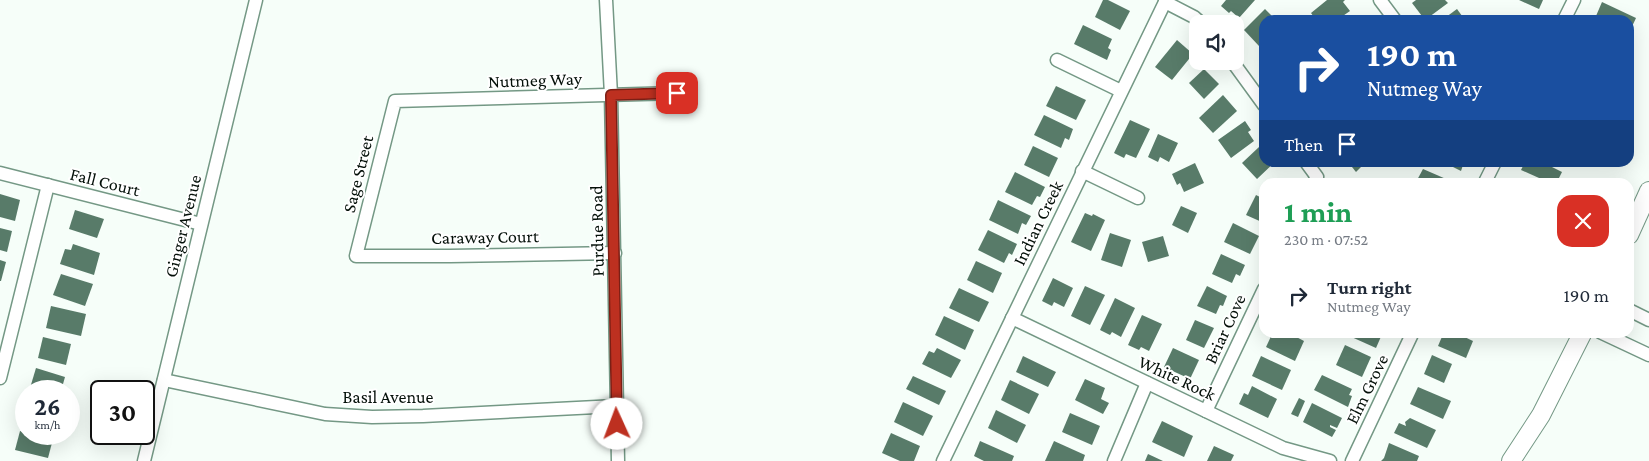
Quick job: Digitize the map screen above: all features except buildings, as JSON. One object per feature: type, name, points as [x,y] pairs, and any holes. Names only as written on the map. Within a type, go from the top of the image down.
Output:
[{"type":"street","name":"Ginger Avenue","points":[[144,461],[256,0]]},
{"type":"street","name":"Purdue Road","points":[[606,0],[611,95],[618,461]]},
{"type":"street","points":[[1380,0],[1391,15]]},
{"type":"street","points":[[1566,15],[1574,0]]},
{"type":"street","points":[[1166,1],[1190,15]]},
{"type":"street","name":"Indian Creek","points":[[943,461],[1166,1]]},
{"type":"street","points":[[1057,60],[1121,91]]},
{"type":"street","points":[[1239,70],[1259,98]]},
{"type":"street","name":"Nutmeg Way","points":[[395,101],[677,93]]},
{"type":"street","name":"Sage Street","points":[[356,256],[395,101]]},
{"type":"street","points":[[1310,167],[1316,178]]},
{"type":"street","points":[[1082,171],[1138,198]]},
{"type":"street","name":"Fall Court","points":[[0,173],[201,224]]},
{"type":"street","points":[[0,378],[48,185]]},
{"type":"street","points":[[1634,224],[1649,191]]},
{"type":"street","name":"Caraway Court","points":[[356,256],[615,252]]},
{"type":"street","name":"Briar Cove","points":[[1206,411],[1259,300]]},
{"type":"street","points":[[1634,312],[1649,320]]},
{"type":"street","name":"White Rock","points":[[1012,318],[1283,448],[1330,461]]},
{"type":"street","name":"Elm Grove","points":[[1352,461],[1410,338]]},
{"type":"street","points":[[1511,461],[1541,415],[1580,338]]},
{"type":"street","points":[[1613,338],[1649,355]]},
{"type":"street","name":"Basil Avenue","points":[[164,380],[324,414],[372,417],[616,406]]},
{"type":"street","points":[[1114,461],[1146,383]]},
{"type":"route","points":[[617,424],[611,95],[677,93]]}]
